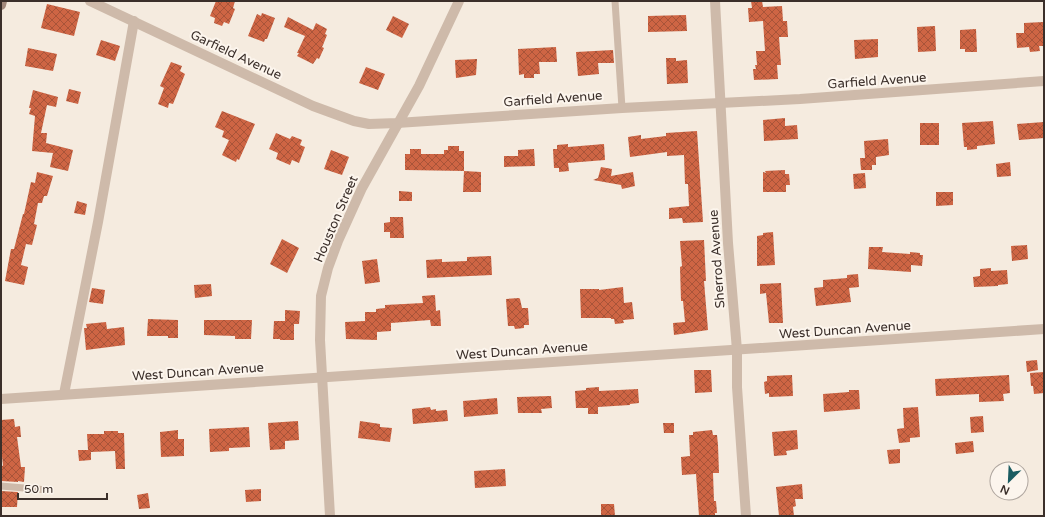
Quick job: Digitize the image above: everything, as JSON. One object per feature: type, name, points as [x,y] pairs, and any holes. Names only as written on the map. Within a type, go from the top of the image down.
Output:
[{"type":"main road","points":[[1,5],[2,1]]},
{"type":"street","name":"Garfield Avenue","points":[[90,1],[313,106],[354,121],[369,124],[721,102],[800,99],[1044,81]]},
{"type":"street","name":"Houston Street","points":[[330,516],[321,376],[320,311],[321,296],[328,268],[338,241],[362,188],[418,86],[459,1]]},
{"type":"street","name":"Sherrod Avenue","points":[[715,1],[728,243],[737,350],[737,387],[746,516]]},
{"type":"street","points":[[64,394],[98,222],[134,21]]},
{"type":"street","name":"West Duncan Avenue","points":[[1,399],[321,376],[1044,329]]},
{"type":"lane","points":[[615,1],[622,108]]},
{"type":"lane","points":[[1,486],[47,490]]},
{"type":"building","points":[[216,1],[235,1],[233,8],[235,9],[229,24],[224,22],[222,26],[214,23],[215,18],[210,16]]},
{"type":"building","points":[[751,1],[762,1],[763,7],[782,6],[783,21],[787,21],[788,37],[779,37],[781,65],[777,65],[778,79],[754,80],[753,69],[756,69],[755,65],[757,65],[756,51],[765,51],[763,21],[749,22],[748,8],[752,8]]},
{"type":"building","points":[[47,4],[80,12],[74,36],[41,28]]},
{"type":"building","points":[[262,13],[275,18],[267,39],[265,39],[264,42],[248,36],[257,14],[261,16]]},
{"type":"building","points":[[686,15],[687,31],[648,32],[648,16]]},
{"type":"building","points":[[393,16],[409,24],[402,38],[386,30]]},
{"type":"building","points":[[288,17],[313,30],[316,23],[327,29],[325,34],[327,35],[322,47],[324,48],[319,59],[317,58],[313,64],[297,56],[305,36],[284,27]]},
{"type":"building","points":[[1043,22],[1044,46],[1039,46],[1040,51],[1030,52],[1029,47],[1017,48],[1016,33],[1024,33],[1024,23]]},
{"type":"building","points":[[935,26],[936,51],[918,52],[917,27]]},
{"type":"building","points":[[976,29],[977,52],[965,52],[965,49],[960,49],[960,30]]},
{"type":"building","points":[[878,39],[878,57],[855,59],[854,40]]},
{"type":"building","points":[[101,40],[120,46],[115,61],[96,55]]},
{"type":"building","points":[[556,47],[557,62],[539,62],[540,74],[534,74],[534,78],[524,78],[524,74],[519,75],[518,49]]},
{"type":"building","points":[[28,48],[57,54],[53,71],[25,66]]},
{"type":"building","points":[[613,50],[614,63],[598,63],[599,74],[578,76],[576,52]]},
{"type":"building","points":[[666,58],[676,58],[676,61],[687,60],[688,83],[667,84]]},
{"type":"building","points":[[477,59],[476,75],[456,78],[455,60]]},
{"type":"building","points":[[171,62],[182,66],[180,71],[185,74],[173,104],[169,103],[168,108],[158,104],[164,88],[160,86]]},
{"type":"building","points":[[366,67],[385,74],[378,90],[359,83]]},
{"type":"building","points":[[69,89],[81,92],[78,104],[66,101]]},
{"type":"building","points":[[33,90],[58,97],[56,107],[47,105],[41,133],[47,133],[46,143],[73,150],[68,171],[50,167],[53,153],[32,151],[35,116],[29,114],[31,108],[29,108]]},
{"type":"building","points":[[222,111],[255,124],[239,160],[237,159],[236,162],[222,155],[229,140],[222,137],[224,131],[215,127]]},
{"type":"building","points":[[785,118],[785,126],[797,125],[798,139],[764,141],[763,120]]},
{"type":"building","points":[[993,121],[995,144],[977,146],[977,149],[967,150],[967,147],[964,147],[962,123]]},
{"type":"building","points":[[1044,122],[1044,138],[1019,140],[1017,124]]},
{"type":"building","points":[[920,123],[939,123],[939,145],[920,145]]},
{"type":"building","points":[[697,131],[703,222],[683,223],[682,218],[669,219],[669,208],[689,206],[688,184],[685,184],[684,155],[667,156],[667,152],[630,157],[628,137],[641,135],[641,139],[666,136],[666,133]]},
{"type":"building","points":[[276,133],[290,139],[292,136],[302,140],[300,145],[305,147],[299,163],[292,160],[290,165],[276,159],[278,153],[269,149]]},
{"type":"building","points":[[888,139],[889,155],[876,157],[876,165],[872,165],[872,170],[861,170],[860,158],[865,158],[864,141]]},
{"type":"building","points":[[568,144],[568,147],[604,144],[605,160],[568,163],[569,171],[559,172],[559,168],[554,168],[553,149],[557,149],[557,145]]},
{"type":"building","points":[[448,146],[459,146],[459,151],[464,151],[464,171],[405,170],[405,154],[410,154],[410,149],[421,149],[421,154],[444,154],[444,150],[448,150]]},
{"type":"building","points":[[534,149],[535,166],[504,167],[504,156],[518,156],[518,150]]},
{"type":"building","points":[[331,150],[349,157],[342,175],[324,169]]},
{"type":"building","points":[[1010,162],[1011,176],[997,177],[996,164]]},
{"type":"building","points":[[601,167],[612,169],[611,176],[633,172],[635,186],[622,189],[621,185],[593,180],[598,178]]},
{"type":"building","points":[[785,170],[785,174],[789,174],[790,185],[786,185],[786,192],[763,192],[763,172],[766,173],[765,171]]},
{"type":"building","points":[[464,171],[481,172],[481,192],[463,192]]},
{"type":"building","points":[[37,172],[53,176],[47,196],[44,196],[42,203],[38,203],[34,224],[37,225],[32,245],[26,244],[21,265],[28,267],[24,285],[5,281],[11,249],[14,249],[31,182],[35,183]]},
{"type":"building","points":[[865,173],[866,188],[854,189],[853,174]]},
{"type":"building","points":[[399,191],[412,192],[412,201],[399,201]]},
{"type":"building","points":[[936,192],[953,192],[953,205],[936,206]]},
{"type":"building","points":[[77,201],[87,204],[85,215],[74,213]]},
{"type":"building","points":[[390,217],[403,217],[404,238],[390,238],[390,232],[384,232],[384,223],[390,222]]},
{"type":"building","points":[[773,232],[775,265],[757,266],[757,236],[763,235],[763,233]]},
{"type":"building","points":[[282,239],[299,248],[287,273],[270,264]]},
{"type":"building","points":[[704,240],[706,281],[704,281],[708,330],[674,335],[673,323],[685,322],[683,301],[681,301],[680,267],[682,266],[680,241]]},
{"type":"building","points":[[1027,245],[1028,259],[1012,261],[1011,246]]},
{"type":"building","points":[[869,247],[883,247],[882,252],[910,254],[910,252],[920,253],[920,255],[923,255],[922,266],[911,265],[911,272],[868,269]]},
{"type":"building","points":[[491,256],[492,275],[427,278],[426,260],[442,259],[442,262],[467,261],[467,257]]},
{"type":"building","points":[[377,259],[380,282],[365,284],[362,261]]},
{"type":"building","points":[[991,268],[991,271],[1007,270],[1008,284],[974,287],[973,277],[980,276],[980,269]]},
{"type":"building","points":[[858,274],[859,287],[849,288],[851,302],[816,306],[814,288],[823,287],[823,280],[847,278],[847,275]]},
{"type":"building","points":[[781,283],[783,323],[769,323],[766,293],[760,294],[760,284]]},
{"type":"building","points":[[211,284],[212,296],[195,298],[194,285]]},
{"type":"building","points":[[623,287],[624,303],[632,302],[634,319],[623,320],[624,323],[615,324],[614,319],[611,318],[581,318],[580,289],[599,290]]},
{"type":"building","points":[[92,288],[105,290],[103,304],[89,302]]},
{"type":"building","points":[[435,295],[436,311],[440,310],[441,326],[431,326],[430,320],[391,323],[391,331],[377,332],[377,340],[346,339],[345,322],[365,321],[365,312],[376,312],[376,309],[385,308],[385,305],[423,303],[422,296]]},
{"type":"building","points":[[519,298],[522,308],[528,308],[529,325],[524,325],[524,328],[515,329],[514,326],[508,326],[506,299]]},
{"type":"building","points":[[285,310],[300,311],[299,324],[294,324],[294,340],[273,339],[274,321],[285,321]]},
{"type":"building","points":[[148,319],[178,320],[178,338],[168,338],[168,336],[147,336]]},
{"type":"building","points":[[204,320],[252,320],[251,339],[235,339],[235,336],[204,335]]},
{"type":"building","points":[[106,322],[107,329],[124,327],[125,345],[86,350],[84,328],[87,328],[86,324]]},
{"type":"building","points":[[1037,360],[1038,370],[1027,372],[1026,361]]},
{"type":"building","points":[[694,370],[711,370],[712,392],[695,393]]},
{"type":"building","points":[[1044,372],[1044,393],[1034,394],[1033,386],[1031,386],[1030,373]]},
{"type":"building","points":[[792,375],[793,396],[769,397],[769,393],[765,394],[764,382],[767,381],[767,376]]},
{"type":"building","points":[[1009,375],[1010,393],[1003,394],[1004,401],[979,402],[979,394],[936,396],[935,379]]},
{"type":"building","points":[[599,387],[599,391],[638,389],[639,403],[598,407],[598,414],[588,414],[588,408],[576,408],[575,391]]},
{"type":"building","points":[[849,390],[859,390],[860,409],[824,412],[823,394],[849,392]]},
{"type":"building","points":[[551,396],[552,408],[541,409],[542,413],[518,413],[517,397]]},
{"type":"building","points":[[497,398],[498,414],[464,417],[463,401]]},
{"type":"building","points":[[430,407],[431,410],[436,409],[436,411],[447,410],[448,421],[413,424],[412,409]]},
{"type":"building","points":[[918,407],[920,437],[910,438],[910,442],[899,443],[897,429],[904,428],[903,408]]},
{"type":"building","points":[[983,416],[984,432],[971,433],[970,417]]},
{"type":"building","points":[[14,419],[15,427],[20,426],[21,437],[17,437],[21,467],[25,467],[24,482],[1,481],[1,465],[3,466],[1,420]]},
{"type":"building","points":[[298,421],[299,440],[285,441],[285,449],[270,450],[268,423]]},
{"type":"building","points":[[360,421],[380,424],[380,427],[392,428],[390,442],[358,438]]},
{"type":"building","points":[[663,423],[674,423],[674,433],[664,433]]},
{"type":"building","points":[[249,427],[250,447],[229,448],[229,451],[210,452],[209,429]]},
{"type":"building","points":[[178,430],[178,439],[184,439],[184,456],[161,457],[160,432]]},
{"type":"building","points":[[712,430],[713,435],[717,435],[718,445],[719,473],[713,473],[714,501],[716,501],[717,513],[715,513],[715,516],[699,516],[696,474],[682,475],[681,457],[690,456],[689,435],[693,435],[693,432]]},
{"type":"building","points":[[797,430],[798,449],[786,451],[787,455],[774,456],[772,432]]},
{"type":"building","points":[[104,431],[118,431],[118,433],[124,433],[125,469],[116,469],[115,451],[91,452],[91,460],[79,461],[78,450],[88,450],[87,434],[104,434]]},
{"type":"building","points":[[973,441],[974,452],[956,454],[955,443]]},
{"type":"building","points":[[900,449],[900,463],[889,464],[887,450]]},
{"type":"building","points":[[505,469],[506,486],[475,488],[474,471]]},
{"type":"building","points":[[802,484],[803,499],[795,499],[796,506],[793,507],[794,516],[779,516],[776,487]]},
{"type":"building","points":[[261,489],[261,501],[246,502],[245,490]]},
{"type":"building","points":[[1,491],[18,492],[17,507],[1,507]]},
{"type":"building","points":[[148,493],[150,508],[139,509],[137,495]]},
{"type":"building","points":[[601,504],[614,504],[615,516],[601,516]]}]
